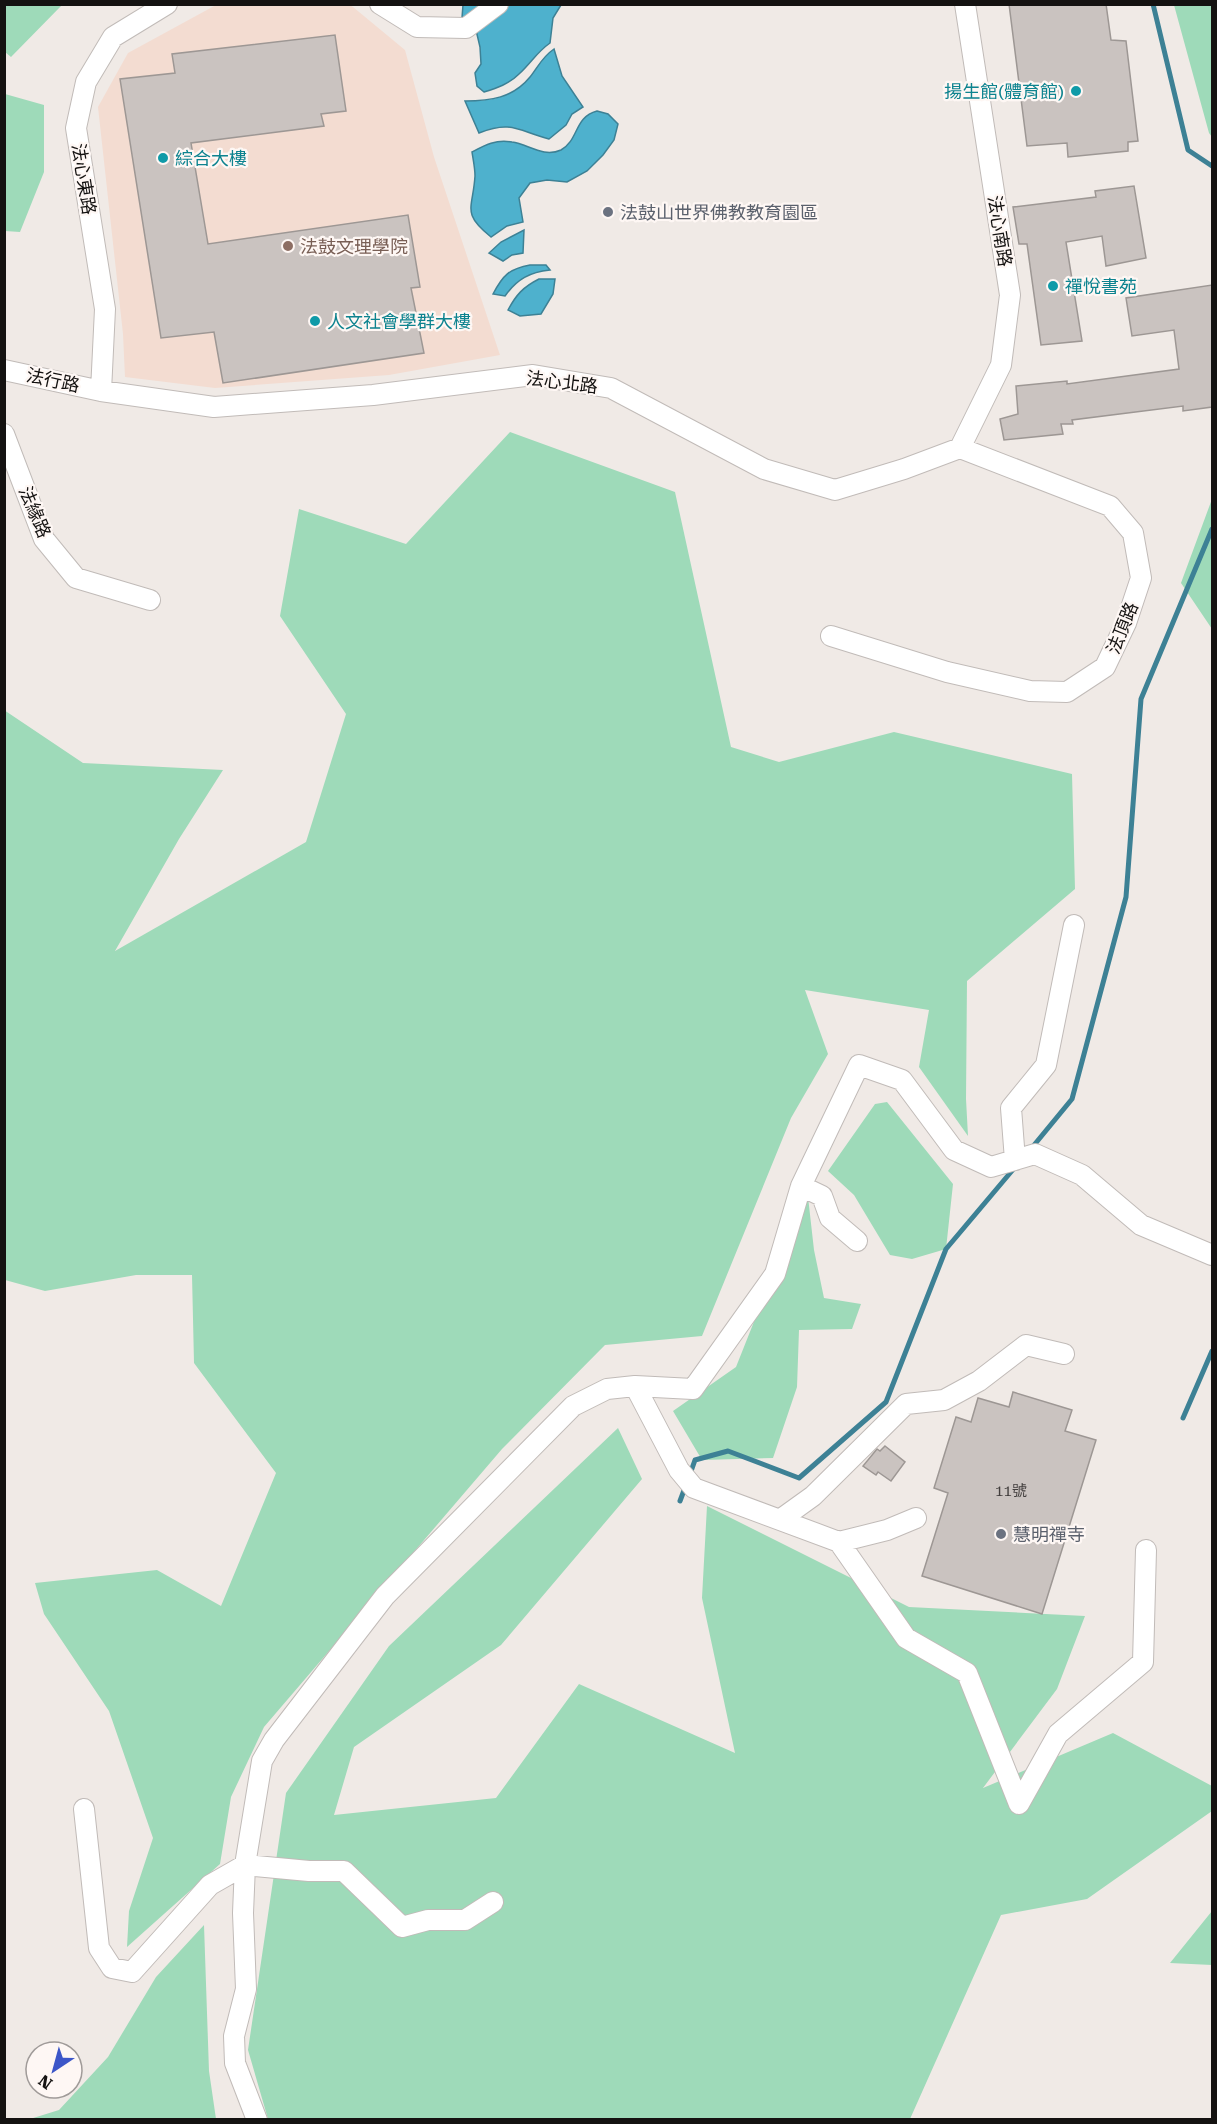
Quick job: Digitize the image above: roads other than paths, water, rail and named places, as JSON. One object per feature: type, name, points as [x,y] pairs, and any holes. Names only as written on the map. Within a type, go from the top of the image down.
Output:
[{"type":"street","name":"法心東路","points":[[100,391],[105,309],[76,128],[86,82],[113,37],[167,4]]},
{"type":"street","points":[[380,4],[417,27],[466,28],[498,4]]},
{"type":"street","name":"法心南路","points":[[960,448],[1001,365],[1010,295],[965,4]]},
{"type":"street","name":"法行路","points":[[4,370],[100,391]]},
{"type":"street","name":"法心北路","points":[[100,391],[214,407],[373,395],[533,375],[611,388],[764,469],[835,490],[904,469],[960,448]]},
{"type":"street","name":"法緣路","points":[[4,434],[44,539],[76,578],[150,600]]},
{"type":"street","name":"法頂路","points":[[831,636],[947,672],[1030,691],[1066,692],[1105,667],[1126,623],[1141,578],[1133,533],[1110,506],[960,448]]},
{"type":"street","points":[[1015,1160],[1011,1108],[1046,1065],[1074,925]]},
{"type":"street","points":[[257,2120],[235,2063],[234,2036],[246,1989],[243,1913],[245,1865],[262,1761],[274,1740],[385,1596],[573,1406],[607,1389],[635,1386],[693,1389],[775,1274],[801,1186],[859,1065],[902,1080],[954,1150],[991,1167],[1035,1154],[1082,1175],[1141,1225],[1212,1256]]},
{"type":"street","points":[[801,1186],[822,1196],[830,1218],[857,1241]]},
{"type":"street","points":[[781,1519],[813,1496],[906,1404],[944,1400],[979,1381],[1026,1345],[1064,1354]]},
{"type":"street","points":[[635,1386],[679,1470],[694,1488],[839,1542],[906,1638],[967,1673],[1019,1804],[1058,1734],[1143,1662],[1146,1550]]},
{"type":"street","points":[[839,1542],[887,1530],[916,1518]]},
{"type":"street","points":[[84,1809],[99,1948],[112,1968],[132,1972],[210,1885],[245,1865],[309,1871],[345,1871],[402,1927],[428,1920],[465,1920],[494,1902]]},
{"type":"water","points":[[463,5],[561,5],[553,18],[550,43],[511,80],[484,92],[477,86],[475,73],[481,64],[476,30],[462,18]]},
{"type":"water","points":[[554,49],[562,76],[583,107],[572,114],[566,125],[549,139],[507,127],[479,133],[465,101],[492,99],[516,90]]},
{"type":"water","points":[[597,111],[608,114],[618,124],[614,140],[603,155],[587,171],[567,182],[547,180],[530,183],[519,198],[523,222],[507,226],[491,237],[482,229],[472,216],[471,210],[475,176],[472,152],[501,141],[518,143],[548,152],[561,150],[571,141],[584,118]]},
{"type":"water","points":[[524,230],[523,253],[512,255],[503,261],[489,253],[501,242]]},
{"type":"water","points":[[530,265],[546,265],[550,270],[524,277],[505,296],[493,294],[507,274]]},
{"type":"water","points":[[539,279],[555,279],[553,294],[541,314],[520,316],[508,310],[521,292]]},
{"type":"waterway","points":[[1153,4],[1188,150],[1212,166]]},
{"type":"waterway","points":[[1030,1150],[1072,1099],[1126,897],[1141,699],[1212,529]]},
{"type":"waterway","points":[[689,1477],[695,1460],[728,1451],[799,1478],[886,1402],[946,1249],[1016,1166]]},
{"type":"waterway","points":[[1183,1418],[1212,1351]]},
{"type":"waterway","points":[[680,1501],[686,1485]]},
{"type":"place","name":"揚生館(體育館)","points":[[1076,91]]},
{"type":"place","name":"綜合大樓","points":[[163,158]]},
{"type":"place","name":"法鼓山世界佛教教育園區","points":[[608,212]]},
{"type":"place","name":"法鼓文理學院","points":[[288,246]]},
{"type":"place","name":"禪悅書苑","points":[[1053,286]]},
{"type":"place","name":"人文社會學群大樓","points":[[315,321]]},
{"type":"place","name":"慧明禪寺","points":[[1001,1534]]}]
